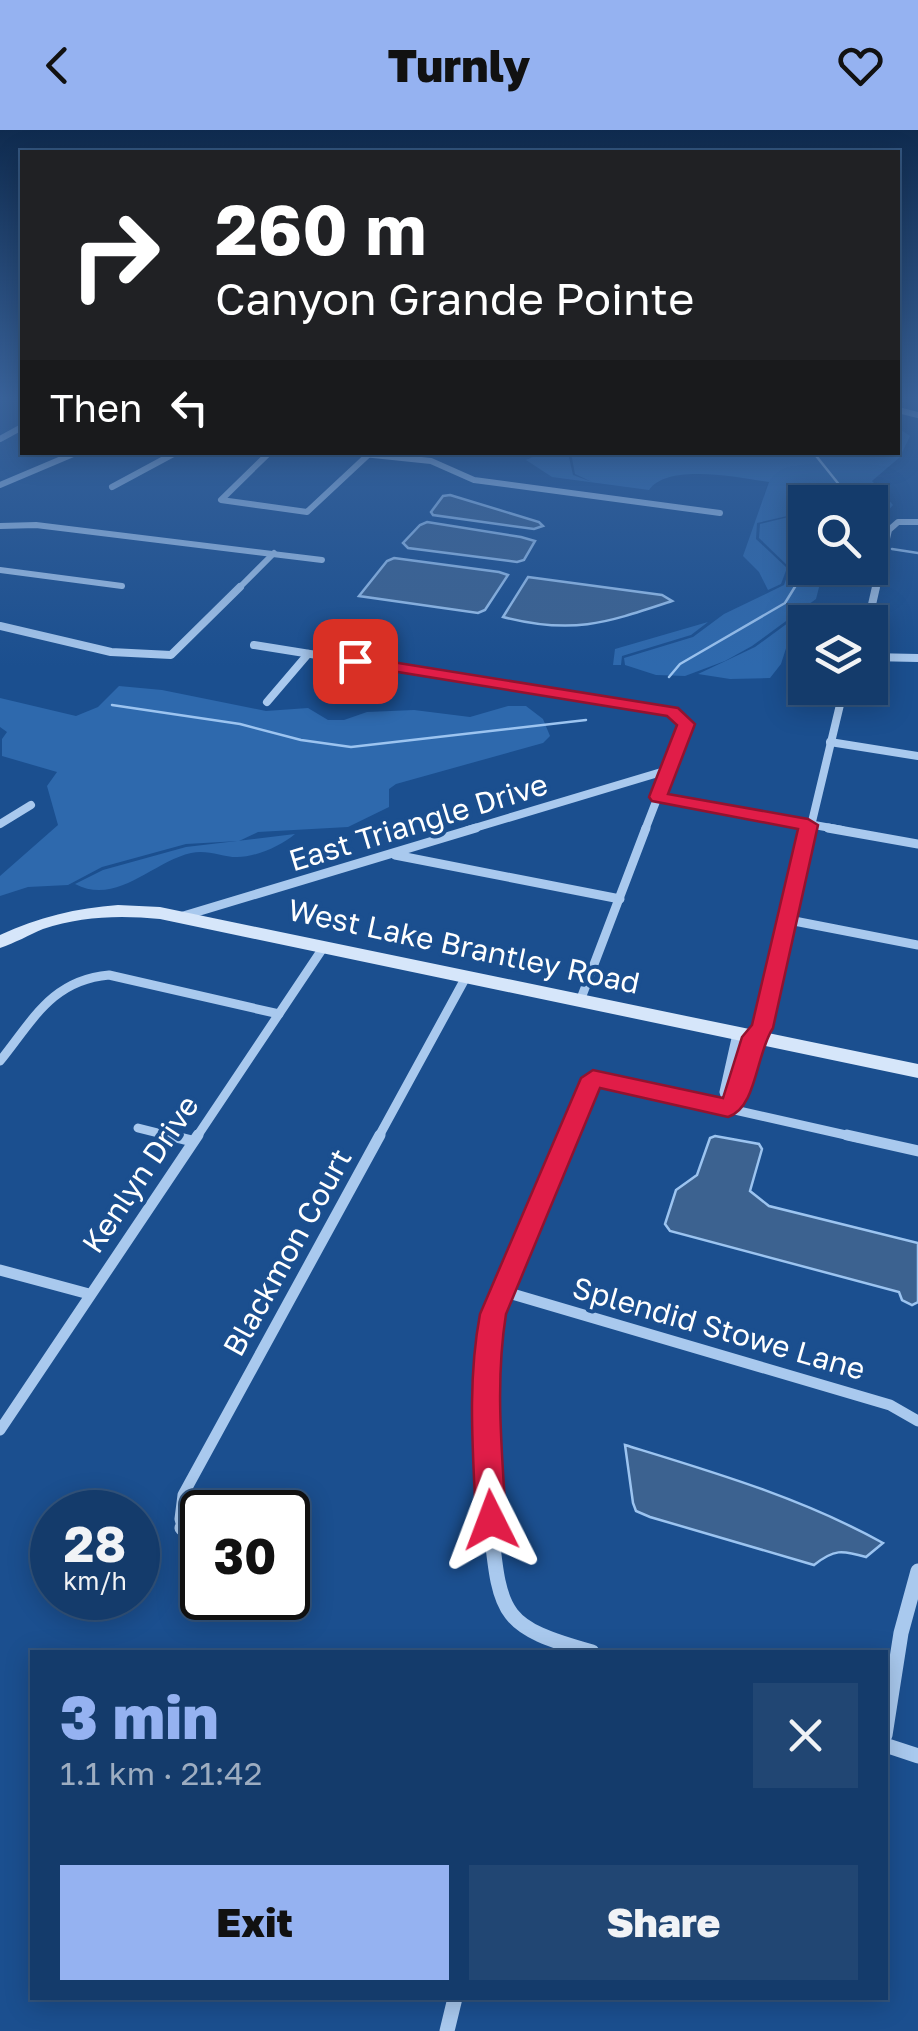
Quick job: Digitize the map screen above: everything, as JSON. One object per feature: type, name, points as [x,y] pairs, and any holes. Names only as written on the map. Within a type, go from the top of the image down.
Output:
[{"type":"street","points":[[231,489],[222,497],[223,502],[307,512],[335,489]]},
{"type":"street","points":[[541,489],[720,512]]},
{"type":"street","points":[[872,605],[889,530],[898,522],[918,522]]},
{"type":"street","points":[[0,526],[36,525],[322,560]]},
{"type":"street","points":[[0,626],[155,657],[171,655],[274,553]]},
{"type":"street","points":[[0,570],[122,586]]},
{"type":"street","points":[[254,645],[654,708],[682,717],[686,724],[580,1002]]},
{"type":"street","points":[[267,702],[308,654]]},
{"type":"street","points":[[888,657],[918,658]]},
{"type":"street","points":[[728,1108],[724,1092],[745,1035],[762,1028],[840,705]]},
{"type":"street","points":[[830,742],[918,756]]},
{"type":"street","name":"East Triangle Drive","points":[[180,917],[668,770]]},
{"type":"street","points":[[658,797],[918,844]]},
{"type":"street","points":[[0,824],[30,805]]},
{"type":"street","points":[[390,854],[620,898]]},
{"type":"street","name":"West Lake Brantley Road","points":[[0,942],[76,914],[138,910],[918,1072]]},
{"type":"street","points":[[789,920],[918,945]]},
{"type":"street","name":"Kenlyn Drive","points":[[0,1430],[324,948]]},
{"type":"street","points":[[0,1060],[53,994],[63,986],[95,975],[279,1014]]},
{"type":"street","name":"Blackmon Court","points":[[186,1490],[466,977]]},
{"type":"street","points":[[586,1650],[528,1631],[512,1618],[499,1597],[486,1418],[487,1351],[493,1314],[593,1078],[918,1151]]},
{"type":"street","points":[[138,1128],[192,1141]]},
{"type":"street","points":[[0,1270],[89,1294]]},
{"type":"street","name":"Splendid Stowe Lane","points":[[502,1290],[890,1405],[918,1420]]},
{"type":"street","points":[[888,1716],[901,1632],[918,1571]]},
{"type":"street","points":[[888,1746],[918,1756]]},
{"type":"street","points":[[448,2031],[455,2000]]},
{"type":"shaded area","points":[[767,489],[788,489],[788,516],[757,523],[756,539],[787,568],[781,584],[768,590],[759,572],[743,556]]},
{"type":"shaded area","points":[[443,496],[543,526],[534,529],[433,515],[431,512]]},
{"type":"shaded area","points":[[788,517],[788,566],[759,538],[760,524]]},
{"type":"shaded area","points":[[427,522],[535,541],[524,560],[517,562],[408,548],[403,543]]},
{"type":"shaded area","points":[[394,558],[508,575],[485,610],[478,613],[359,596],[387,561]]},
{"type":"shaded area","points":[[788,574],[788,585],[820,585],[816,599],[808,605],[788,605],[788,620],[725,661],[685,676],[656,675],[625,665],[624,658],[693,637],[724,614],[784,585]]},
{"type":"shaded area","points":[[528,577],[662,595],[672,601],[628,615],[570,626],[503,617]]},
{"type":"shaded area","points":[[708,622],[691,635],[622,656],[621,665],[613,665],[615,649]]},
{"type":"shaded area","points":[[788,623],[788,642],[781,664],[770,678],[730,679],[698,674],[755,647]]},
{"type":"shaded area","points":[[119,686],[162,690],[266,711],[308,708],[328,720],[344,720],[367,712],[414,710],[470,717],[508,706],[526,706],[543,719],[550,736],[543,743],[396,784],[389,789],[389,807],[348,827],[258,832],[239,841],[186,844],[102,867],[68,885],[28,887],[0,896],[0,876],[58,825],[47,786],[57,772],[2,756],[2,739],[7,732],[0,727],[0,698],[76,716],[98,707]]},
{"type":"shaded area","points":[[295,834],[276,847],[252,855],[191,853],[105,890],[75,884],[103,870],[186,847]]},
{"type":"shaded area","points":[[710,1138],[759,1144],[762,1149],[750,1191],[769,1206],[918,1243],[918,1302],[912,1305],[902,1300],[899,1292],[670,1231],[665,1224],[676,1190],[697,1175]]},
{"type":"shaded area","points":[[625,1445],[789,1499],[883,1543],[866,1557],[839,1552],[814,1565],[650,1517],[636,1511],[633,1503]]},
{"type":"waterway","points":[[892,549],[918,553]]},
{"type":"waterway","points":[[669,677],[680,664],[785,603],[796,585]]},
{"type":"waterway","points":[[112,705],[240,724],[301,740],[351,747],[586,720]]},
{"type":"route","points":[[355,661],[672,712],[686,724],[658,797],[808,825],[762,1028],[753,1037],[739,1096],[728,1108],[593,1078],[493,1314],[487,1351],[486,1418],[491,1520]]}]
